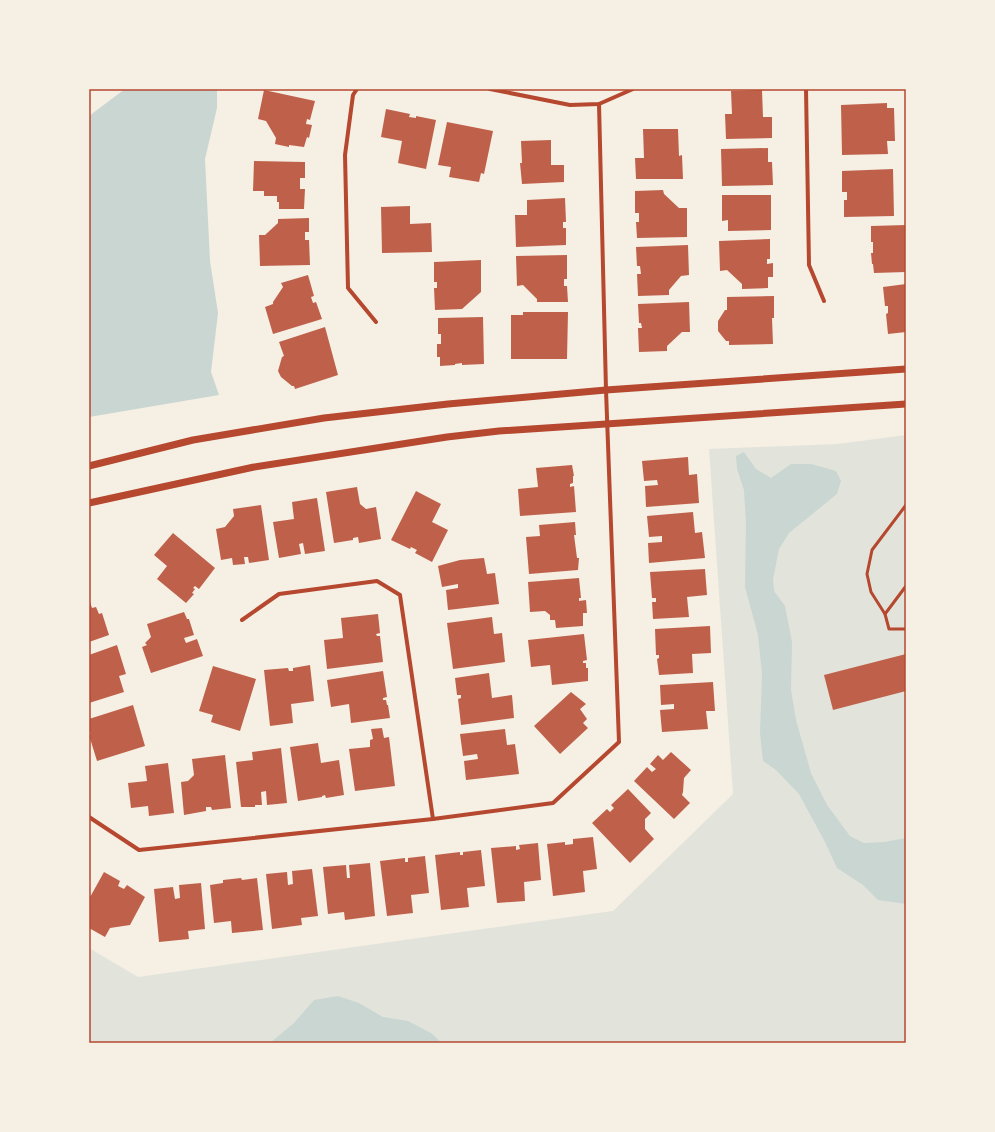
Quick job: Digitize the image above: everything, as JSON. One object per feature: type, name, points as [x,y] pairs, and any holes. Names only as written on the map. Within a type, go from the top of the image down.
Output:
[{"type":"street","points":[[357,89],[354,95],[345,155],[348,288],[376,322]]},
{"type":"street","points":[[490,89],[570,105],[599,104],[633,89]]},
{"type":"street","points":[[806,89],[809,265],[824,300]]},
{"type":"street","points":[[89,817],[139,850],[433,819],[554,803],[619,742],[607,424],[599,104]]},
{"type":"street","points":[[89,466],[193,440],[324,418],[448,404],[606,390],[906,369]]},
{"type":"street","points":[[89,503],[254,467],[446,437],[499,431],[906,404]]},
{"type":"street","points":[[242,620],[279,594],[377,581],[400,595],[433,819]]},
{"type":"lane","points":[[906,505],[872,550],[867,574],[871,592],[885,614],[889,629],[906,629]]},
{"type":"lane","points":[[885,614],[906,586]]},
{"type":"shaded area","points":[[125,89],[217,89],[217,108],[205,159],[210,261],[218,313],[211,372],[219,395],[89,417],[89,116]]},
{"type":"shaded area","points":[[906,435],[906,1043],[89,1043],[89,948],[138,977],[613,911],[733,794],[709,449],[838,444]]},
{"type":"shaded area","points":[[744,452],[756,469],[771,478],[791,464],[811,464],[836,471],[841,481],[837,494],[789,533],[779,549],[773,579],[774,591],[785,606],[792,642],[791,690],[796,720],[811,773],[827,805],[850,836],[864,843],[884,842],[906,838],[906,904],[878,900],[863,885],[837,868],[825,842],[799,794],[776,770],[763,761],[760,734],[762,674],[758,635],[745,587],[746,523],[744,490],[737,469],[736,456]]},
{"type":"shaded area","points":[[338,996],[359,1003],[383,1017],[408,1021],[431,1033],[442,1043],[270,1043],[294,1023],[314,1000]]},
{"type":"building","points":[[264,90],[315,101],[310,120],[307,119],[306,124],[312,125],[309,138],[307,137],[304,147],[289,145],[289,147],[275,144],[276,138],[266,121],[258,119]]},
{"type":"building","points":[[762,90],[763,117],[772,117],[772,138],[726,139],[725,114],[732,114],[731,91]]},
{"type":"building","points":[[887,103],[887,108],[894,108],[895,141],[887,141],[888,154],[842,155],[841,105]]},
{"type":"building","points":[[386,109],[410,114],[409,117],[416,118],[416,116],[436,120],[426,169],[398,163],[402,141],[381,137]]},
{"type":"building","points":[[447,122],[493,131],[484,174],[481,173],[479,182],[449,177],[451,167],[438,165]]},
{"type":"building","points":[[643,129],[678,129],[679,156],[682,155],[683,179],[636,179],[635,158],[644,158]]},
{"type":"building","points":[[551,140],[551,165],[564,165],[564,182],[522,184],[520,163],[522,163],[521,141]]},
{"type":"building","points":[[768,148],[768,162],[772,162],[773,185],[722,186],[721,149]]},
{"type":"building","points":[[254,161],[305,162],[305,178],[300,178],[300,189],[305,189],[304,209],[279,209],[277,196],[264,196],[264,191],[253,191]]},
{"type":"building","points":[[893,169],[894,216],[844,217],[844,200],[847,200],[847,192],[842,192],[842,171]]},
{"type":"building","points":[[663,190],[664,194],[679,208],[687,208],[687,237],[637,238],[636,222],[639,222],[639,213],[635,213],[635,191]]},
{"type":"building","points":[[722,195],[771,195],[771,230],[728,231],[728,220],[722,221]]},
{"type":"building","points":[[565,198],[566,222],[563,222],[563,228],[566,228],[566,245],[516,247],[515,215],[527,215],[527,200]]},
{"type":"building","points":[[410,206],[410,224],[431,223],[432,252],[382,253],[381,207]]},
{"type":"building","points":[[309,218],[309,232],[305,232],[305,240],[309,240],[310,265],[260,266],[259,235],[265,235],[278,223],[278,219]]},
{"type":"building","points":[[906,225],[906,272],[874,273],[871,253],[873,253],[873,242],[871,242],[871,226]]},
{"type":"building","points":[[770,239],[770,259],[767,259],[767,264],[773,263],[773,277],[768,277],[768,288],[742,289],[742,284],[727,270],[720,271],[719,241]]},
{"type":"building","points":[[688,245],[689,275],[681,276],[669,290],[669,295],[638,296],[637,274],[641,274],[640,266],[637,266],[636,247]]},
{"type":"building","points":[[567,255],[567,279],[564,279],[564,286],[567,286],[568,302],[537,302],[537,299],[523,285],[517,286],[516,256]]},
{"type":"building","points":[[481,260],[481,292],[462,309],[435,310],[434,288],[437,288],[437,282],[434,282],[434,262]]},
{"type":"building","points":[[308,275],[314,296],[311,297],[313,303],[316,302],[322,319],[273,334],[265,307],[273,304],[283,287],[281,283]]},
{"type":"building","points":[[906,284],[906,332],[888,334],[886,314],[888,313],[888,306],[885,306],[883,287]]},
{"type":"building","points":[[774,296],[774,318],[772,318],[773,344],[729,345],[729,341],[726,341],[718,331],[718,321],[725,310],[727,310],[727,297]]},
{"type":"building","points":[[689,302],[690,332],[682,332],[667,346],[667,351],[639,352],[638,328],[642,328],[641,323],[639,323],[638,304]]},
{"type":"building","points":[[523,312],[568,312],[567,359],[511,359],[511,315],[523,315]]},
{"type":"building","points":[[483,317],[484,364],[462,365],[462,363],[440,366],[440,357],[437,357],[437,344],[441,344],[441,334],[438,334],[438,318]]},
{"type":"building","points":[[325,327],[338,375],[295,389],[294,386],[281,377],[278,371],[282,357],[284,356],[279,342]]},
{"type":"building","points":[[688,457],[689,475],[697,474],[699,503],[646,507],[645,486],[658,485],[657,480],[644,481],[642,461]]},
{"type":"building","points":[[572,465],[574,476],[573,483],[570,484],[570,487],[574,486],[576,512],[520,516],[518,489],[538,487],[536,468]]},
{"type":"building","points":[[357,487],[360,504],[366,509],[376,507],[381,539],[359,543],[358,537],[353,538],[353,540],[334,543],[326,492]]},
{"type":"building","points":[[416,491],[441,504],[432,522],[448,530],[432,562],[415,553],[417,550],[411,547],[410,549],[391,540]]},
{"type":"building","points":[[317,498],[325,551],[305,554],[303,543],[299,544],[301,554],[279,558],[273,522],[294,519],[292,502]]},
{"type":"building","points":[[261,505],[269,560],[249,563],[248,557],[244,557],[245,564],[233,565],[232,558],[221,560],[216,529],[225,527],[234,516],[233,509]]},
{"type":"building","points":[[693,512],[695,533],[702,532],[705,558],[649,563],[648,543],[662,542],[662,536],[649,537],[647,516]]},
{"type":"building","points":[[575,522],[576,535],[574,535],[577,558],[579,558],[578,570],[529,574],[526,537],[540,536],[539,525]]},
{"type":"building","points":[[173,533],[215,568],[199,589],[195,586],[193,588],[195,589],[192,593],[194,594],[186,603],[157,579],[167,566],[154,555]]},
{"type":"building","points":[[484,558],[487,574],[495,573],[499,604],[448,610],[446,590],[458,588],[458,584],[442,587],[438,566],[460,560]]},
{"type":"building","points":[[705,569],[707,595],[687,597],[689,617],[653,619],[652,602],[656,602],[656,598],[652,598],[650,572]]},
{"type":"building","points":[[579,578],[581,598],[579,598],[579,601],[586,600],[587,613],[583,613],[583,626],[556,628],[555,620],[550,620],[550,615],[545,611],[530,612],[528,582]]},
{"type":"building","points":[[89,599],[92,608],[96,607],[99,614],[102,613],[109,635],[89,642]]},
{"type":"building","points":[[184,612],[187,619],[189,619],[194,635],[184,638],[186,643],[197,639],[203,656],[151,673],[142,647],[147,645],[145,643],[151,637],[147,624]]},
{"type":"building","points":[[378,614],[380,633],[376,634],[377,636],[380,636],[383,662],[327,669],[324,640],[343,638],[341,618]]},
{"type":"building","points":[[492,617],[494,634],[502,633],[505,662],[453,669],[447,623]]},
{"type":"building","points":[[710,626],[711,653],[692,654],[693,673],[659,675],[657,659],[659,658],[659,655],[656,655],[655,629]]},
{"type":"building","points":[[584,634],[587,660],[583,661],[583,663],[586,663],[586,668],[588,668],[588,681],[552,685],[550,665],[531,667],[528,640]]},
{"type":"building","points":[[117,645],[126,674],[119,676],[124,692],[89,703],[89,655]]},
{"type":"building","points":[[906,654],[906,691],[833,710],[824,675]]},
{"type":"building","points":[[310,665],[314,701],[291,704],[293,723],[270,726],[264,670],[288,668],[289,671],[293,671],[293,668]]},
{"type":"building","points":[[213,666],[256,679],[240,731],[211,722],[213,715],[199,711]]},
{"type":"building","points":[[383,671],[387,697],[383,698],[383,700],[386,700],[388,705],[390,718],[351,723],[349,704],[331,707],[327,680]]},
{"type":"building","points":[[489,673],[492,698],[512,695],[514,718],[461,725],[458,699],[461,698],[461,695],[457,695],[455,678]]},
{"type":"building","points":[[713,682],[715,711],[706,711],[708,729],[662,732],[660,710],[674,709],[674,704],[661,705],[660,685]]},
{"type":"building","points":[[571,692],[586,704],[580,709],[587,719],[583,723],[588,728],[560,754],[534,726]]},
{"type":"building","points":[[133,705],[145,746],[97,761],[89,735],[91,734],[89,729],[89,719]]},
{"type":"building","points":[[382,728],[384,738],[389,737],[395,786],[355,791],[349,749],[370,747],[370,740],[373,739],[371,729]]},
{"type":"building","points":[[505,729],[507,745],[515,744],[519,774],[466,780],[464,761],[478,759],[477,754],[463,756],[460,734]]},
{"type":"building","points":[[318,743],[321,763],[339,760],[344,795],[326,798],[325,795],[322,797],[298,801],[290,747]]},
{"type":"building","points":[[281,748],[287,803],[267,805],[266,791],[261,792],[262,805],[255,805],[255,807],[241,807],[236,762],[253,760],[252,752]]},
{"type":"building","points":[[671,752],[691,770],[684,778],[682,795],[690,803],[674,819],[634,781],[647,767],[652,772],[656,769],[650,764],[658,755],[663,760]]},
{"type":"building","points":[[225,755],[231,808],[212,810],[211,807],[206,807],[206,811],[184,815],[181,782],[188,781],[194,775],[192,759]]},
{"type":"building","points":[[168,763],[174,813],[149,816],[148,806],[131,808],[128,783],[147,781],[145,766]]},
{"type":"building","points":[[628,789],[651,813],[645,819],[645,829],[654,839],[630,863],[592,823],[607,809],[610,812],[614,808],[611,805]]},
{"type":"building","points":[[593,837],[597,869],[583,871],[585,892],[553,896],[547,844],[565,842],[565,845],[573,844],[573,839]]},
{"type":"building","points":[[538,843],[541,880],[524,882],[525,901],[497,903],[491,848],[516,846],[516,850],[520,849],[519,845]]},
{"type":"building","points":[[481,850],[485,886],[467,888],[469,907],[441,910],[435,855],[460,852],[460,855],[463,855],[463,852]]},
{"type":"building","points":[[425,856],[429,893],[411,895],[413,913],[387,916],[380,861],[405,858],[405,862],[408,862],[408,858]]},
{"type":"building","points":[[370,863],[375,916],[345,920],[344,912],[328,914],[323,867],[346,865],[347,878],[350,878],[349,865]]},
{"type":"building","points":[[312,869],[318,916],[301,918],[302,925],[272,929],[266,874],[287,872],[288,885],[293,884],[292,871]]},
{"type":"building","points":[[104,872],[120,881],[118,886],[124,889],[127,885],[145,897],[130,925],[110,928],[105,937],[89,928],[89,899]]},
{"type":"building","points":[[241,878],[242,880],[257,878],[263,930],[232,933],[231,921],[214,923],[210,885],[223,883],[223,880]]},
{"type":"building","points":[[201,883],[205,929],[188,931],[189,939],[159,942],[154,889],[173,887],[175,899],[180,898],[179,885]]}]
